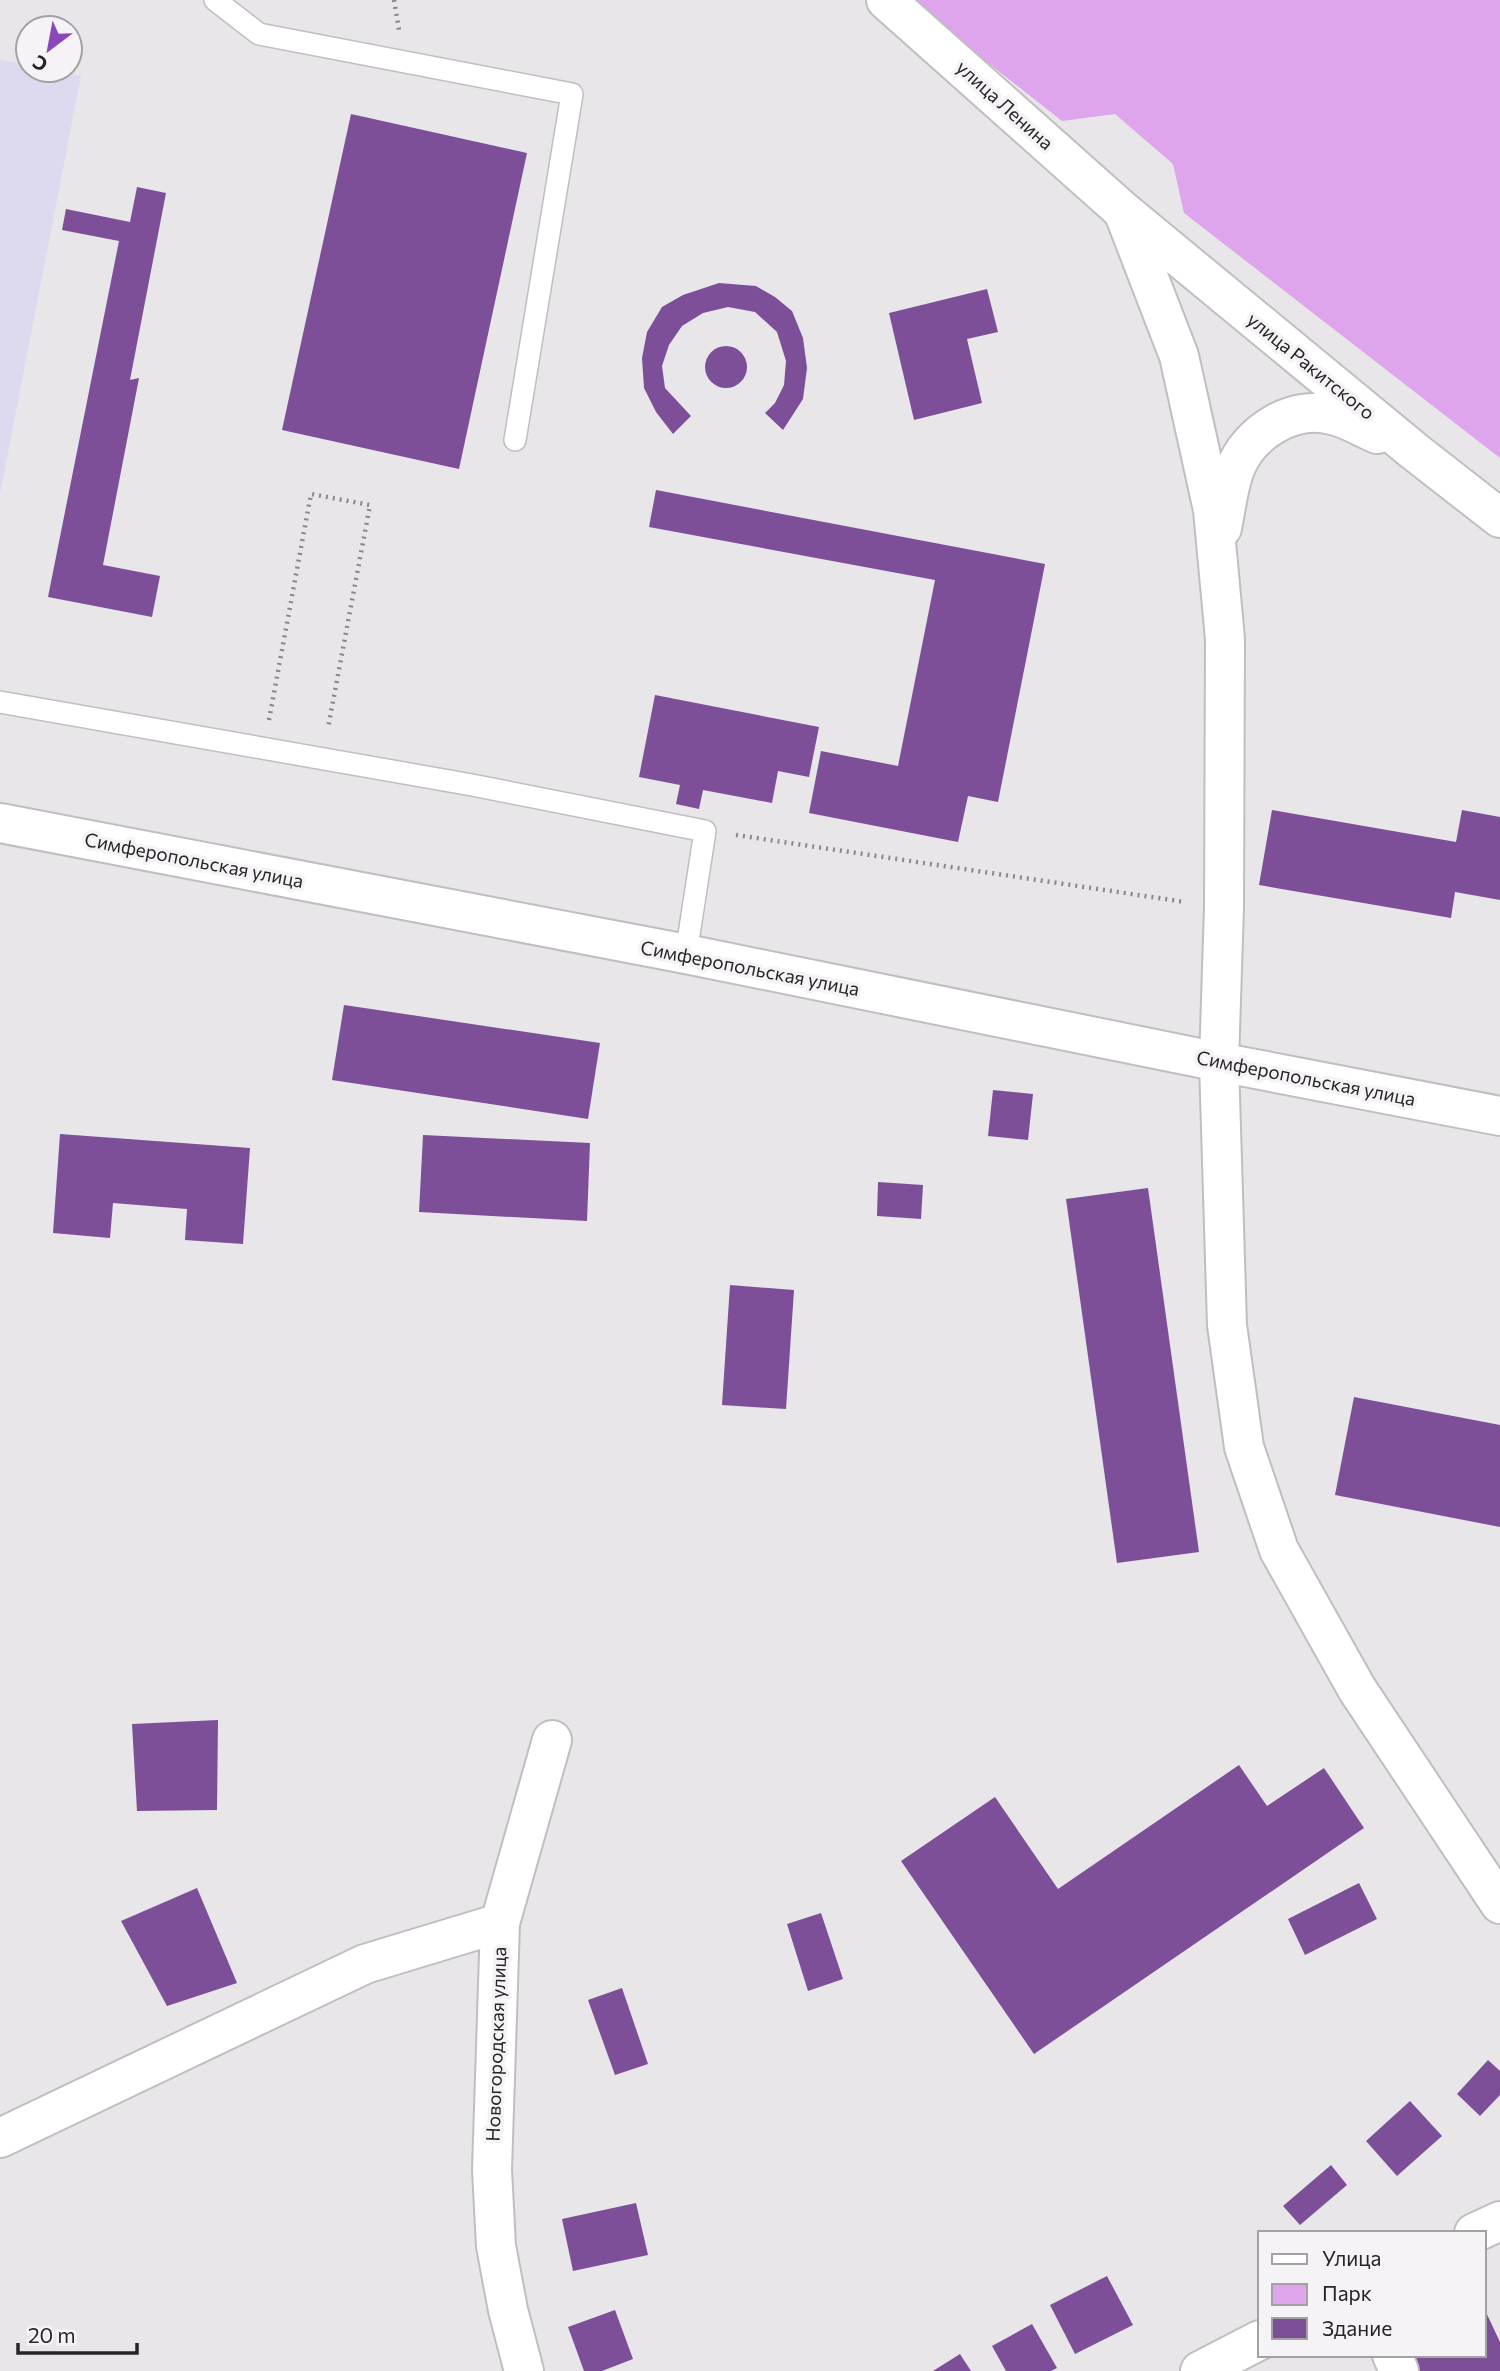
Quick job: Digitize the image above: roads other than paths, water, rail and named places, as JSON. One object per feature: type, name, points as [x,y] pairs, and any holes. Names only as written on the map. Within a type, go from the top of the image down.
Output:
[{"type":"main road","name":"улица Ленина","points":[[886,0],[1123,212]]},
{"type":"main road","name":"улица Ракитского","points":[[1123,212],[1500,518]]},
{"type":"main road","points":[[1123,212],[1179,356],[1213,510],[1225,639],[1224,907],[1219,1062],[1227,1325],[1244,1447],[1279,1550],[1357,1689],[1500,1904]]},
{"type":"main road","points":[[1216,551],[1235,468],[1252,442],[1281,419],[1305,413],[1332,415],[1414,450]]},
{"type":"main road","name":"Симферопольская улица","points":[[0,823],[686,954],[1500,1116]]},
{"type":"main road","points":[[500,1923],[552,1740]]},
{"type":"main road","name":"Новогородская улица","points":[[0,2138],[365,1964],[500,1923],[492,2171],[496,2246],[508,2310],[524,2371]]},
{"type":"main road","points":[[1479,2231],[1500,2221]]},
{"type":"main road","points":[[1200,2371],[1258,2341]]},
{"type":"lane","points":[[215,0],[259,34],[572,94],[515,440]]},
{"type":"lane","points":[[0,702],[472,785],[705,831],[686,954]]}]
